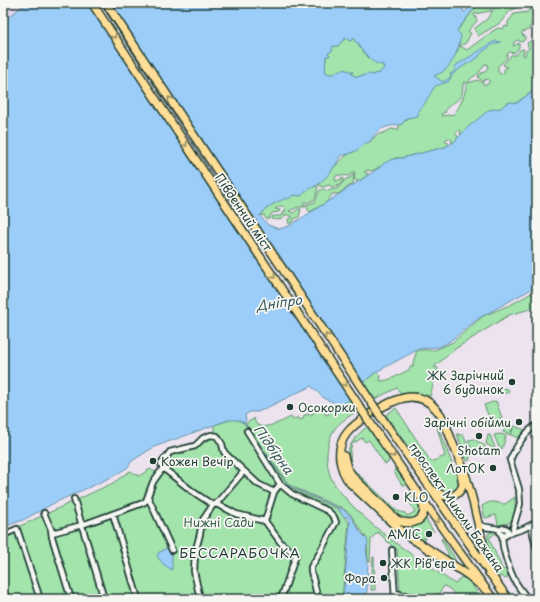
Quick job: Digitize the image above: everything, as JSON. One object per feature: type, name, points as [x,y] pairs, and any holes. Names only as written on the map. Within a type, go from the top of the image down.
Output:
[{"type":"highway","name":"Південний міст","points":[[92,3],[377,433]]},
{"type":"highway","name":"Південний міст","points":[[106,3],[387,426]]},
{"type":"highway","points":[[486,590],[468,575],[402,532],[345,477],[342,470],[340,455],[343,440],[346,434],[353,427],[386,404],[396,399],[406,397],[418,398],[426,400],[435,407],[442,416],[468,482],[489,573]]},
{"type":"highway","points":[[402,532],[409,531],[409,527],[397,520],[350,474],[345,461],[344,453],[345,446],[351,435],[364,422],[392,404],[412,400],[425,404],[436,415],[440,422],[463,481],[463,485],[459,492],[452,496],[443,496],[433,490]]},
{"type":"highway","name":"проспект Миколи Бажана","points":[[387,426],[508,599]]},
{"type":"highway","name":"проспект Миколи Бажана","points":[[377,433],[493,599]]},
{"type":"highway","points":[[406,524],[415,522],[421,517],[424,510],[421,498]]},
{"type":"street","points":[[513,528],[520,504],[519,489],[510,460],[517,445],[531,428],[537,424]]},
{"type":"street","points":[[247,431],[280,484],[292,494],[328,511],[334,517],[336,522],[310,571],[318,599]]},
{"type":"street","points":[[274,492],[258,484],[224,452],[222,444],[217,436],[211,435],[203,438],[195,446],[170,452],[161,464],[163,468],[192,491],[215,504],[227,508],[236,514],[265,521],[281,543],[296,555],[281,599]]},
{"type":"street","points":[[52,533],[143,504],[148,497],[153,482],[163,468]]},
{"type":"street","points":[[200,599],[194,570],[195,554],[202,521],[244,471]]},
{"type":"street","points":[[265,521],[274,492],[280,484]]},
{"type":"street","points":[[148,497],[172,550]]},
{"type":"street","points":[[74,499],[104,599]]},
{"type":"street","points":[[44,513],[52,533],[71,599]]},
{"type":"street","points":[[113,514],[138,599]]},
{"type":"street","points":[[528,599],[514,581],[502,542],[505,535],[531,526],[537,522]]},
{"type":"street","points":[[478,524],[488,529],[513,528],[518,530]]},
{"type":"street","points":[[531,526],[537,549]]},
{"type":"street","points":[[3,535],[17,529],[40,599]]},
{"type":"street","points":[[481,538],[488,529]]},
{"type":"street","points":[[503,529],[501,533],[505,535]]},
{"type":"street","points":[[392,550],[395,599]]},
{"type":"street","points":[[3,589],[6,599]]},
{"type":"street","points":[[395,593],[421,599]]},
{"type":"street","points":[[433,599],[439,599]]},
{"type":"shaded area","points":[[3,3],[27,3],[3,21]]},
{"type":"green space","points":[[479,3],[493,3],[491,11],[474,14],[477,21],[468,31],[471,33],[466,43],[460,46],[457,31]]},
{"type":"green space","points":[[498,3],[526,3],[510,11],[500,23],[478,36],[474,29],[487,19]]},
{"type":"green space","points":[[537,3],[537,25],[530,26],[529,30],[522,32],[525,39],[522,42],[517,40],[514,42],[513,46],[519,43],[519,48],[514,53],[510,52],[507,54],[507,58],[498,66],[498,72],[501,74],[504,73],[504,69],[508,67],[503,65],[511,55],[516,55],[520,50],[524,49],[523,55],[525,56],[526,51],[529,48],[527,43],[532,40],[532,46],[536,46],[537,37],[537,88],[516,103],[510,102],[501,108],[489,110],[461,134],[461,131],[459,130],[455,134],[458,136],[454,142],[451,142],[452,140],[449,138],[446,139],[445,142],[448,142],[448,145],[445,147],[402,158],[395,158],[372,171],[365,171],[368,175],[359,181],[356,181],[354,178],[355,172],[352,172],[350,176],[337,175],[335,179],[336,181],[343,178],[343,181],[338,186],[332,187],[329,185],[323,187],[318,185],[337,164],[347,155],[359,149],[363,143],[370,141],[377,135],[391,129],[398,130],[399,126],[423,106],[434,75],[445,70],[460,46],[467,50],[498,28],[503,29],[505,26],[508,27],[508,22],[514,14],[528,12],[531,6]],"holes":[[[486,63],[488,66],[486,71],[478,77],[483,82],[485,79],[489,80],[489,83],[485,85],[478,80],[468,83],[471,78],[478,74]],[[465,82],[467,83],[465,92],[457,110],[454,114],[442,116],[441,114],[446,112],[445,110],[458,100],[462,94],[463,84]]]},
{"type":"green space","points":[[345,38],[350,41],[354,38],[359,43],[359,47],[367,56],[381,64],[384,68],[378,74],[357,77],[351,74],[353,72],[338,71],[334,74],[329,74],[325,72],[326,56],[330,55],[328,53],[333,46],[338,46]]},
{"type":"green space","points":[[354,174],[353,184],[338,194],[332,194],[327,202],[310,212],[308,210],[307,205],[315,202],[320,190],[324,189],[327,191],[338,188],[346,179],[350,178]]},
{"type":"green space","points":[[315,186],[318,187],[315,199],[307,203],[305,201],[302,204],[306,204],[306,207],[298,207],[289,211],[293,213],[298,209],[301,209],[299,217],[294,219],[294,221],[289,224],[288,219],[292,218],[292,216],[286,214],[282,219],[271,219],[273,216],[281,216],[282,213],[285,212],[285,208],[283,206],[275,209],[280,210],[279,212],[272,213],[269,219],[266,219],[264,215],[260,216],[278,201],[290,196],[301,195],[307,189]]},
{"type":"green space","points":[[537,290],[537,307],[509,315],[455,349],[434,367],[438,368],[430,396],[420,394],[401,394],[397,388],[375,399],[363,383],[376,372],[381,377],[380,381],[384,381],[409,370],[411,366],[413,367],[417,350],[435,350],[453,342],[483,316],[512,304]]},
{"type":"green space","points":[[503,388],[508,389],[508,393],[483,394],[482,392],[485,390],[488,392],[500,391]]},
{"type":"green space","points":[[349,399],[357,411],[336,427],[331,436],[328,448],[328,468],[332,480],[336,486],[361,514],[386,536],[455,584],[461,577],[468,580],[481,597],[477,599],[458,599],[450,589],[444,586],[438,595],[429,596],[428,599],[400,592],[397,549],[394,548],[378,532],[371,539],[370,562],[368,561],[367,539],[350,514],[341,507],[289,485],[245,424],[255,418],[254,420],[257,425],[260,426],[274,424],[291,417],[293,420],[298,417],[300,420],[303,419],[304,415],[313,414],[313,410],[316,406],[326,410],[325,414],[327,415]]},
{"type":"green space","points":[[496,401],[502,418],[491,422],[484,405]]},
{"type":"green space","points":[[396,408],[431,462],[445,456],[435,420],[459,481],[458,487],[455,490],[445,493],[435,486],[386,415]]},
{"type":"green space","name":"Нижні Сади","points":[[233,419],[244,423],[289,487],[338,509],[349,523],[342,599],[3,599],[3,534],[113,483],[130,471],[139,476],[150,469],[155,472],[164,467],[162,465],[172,454],[181,451],[183,454],[214,437],[214,425]]},
{"type":"green space","points":[[507,423],[513,426],[510,435],[503,432]]},
{"type":"green space","points":[[368,426],[389,457],[388,463],[385,464],[369,440],[365,442],[362,438],[352,444],[350,452],[351,467],[397,511],[405,513],[407,516],[415,512],[408,498],[409,494],[411,493],[417,501],[420,509],[419,514],[413,519],[408,520],[400,518],[393,513],[361,482],[350,467],[348,458],[349,450],[353,441]]},
{"type":"green space","points":[[514,426],[525,430],[518,438],[511,435]]},
{"type":"green space","points":[[457,434],[460,436],[463,434],[472,456],[469,457],[470,460],[467,461]]},
{"type":"green space","points":[[501,434],[506,436],[502,449],[499,447],[494,435]]},
{"type":"green space","points":[[488,435],[490,435],[495,448],[494,449],[486,444]]},
{"type":"green space","points":[[474,439],[485,446],[484,452],[474,455],[468,440]]},
{"type":"green space","points":[[395,468],[407,485],[402,485],[394,472]]},
{"type":"green space","points":[[515,497],[515,514],[509,523],[498,525],[496,515],[485,518],[482,506],[491,502],[505,504]]},
{"type":"green space","points":[[424,516],[434,532],[432,529],[424,535],[426,538],[419,540],[408,534],[411,531],[411,526]]},
{"type":"green space","points":[[494,531],[496,533],[490,537],[490,541],[503,570],[506,569],[508,577],[505,579],[501,576],[499,577],[489,550],[488,534]]},
{"type":"green space","points":[[442,538],[458,566],[448,558],[448,553],[441,539]]},
{"type":"green space","points":[[373,557],[375,590],[371,590]]},
{"type":"water","name":"Дніпро","points":[[27,3],[464,3],[463,11],[465,12],[472,3],[479,3],[457,30],[461,36],[451,63],[444,71],[434,76],[443,82],[451,77],[450,74],[455,71],[455,66],[495,41],[501,42],[492,45],[480,54],[479,57],[462,67],[453,74],[448,82],[435,86],[423,106],[419,109],[418,116],[407,118],[402,124],[383,128],[373,137],[370,142],[364,144],[354,152],[340,156],[324,180],[301,196],[293,195],[289,199],[287,198],[275,203],[260,216],[268,225],[279,229],[289,226],[387,162],[393,159],[445,147],[454,142],[467,128],[489,110],[501,108],[510,102],[517,103],[537,88],[537,286],[479,318],[449,342],[439,347],[419,349],[376,372],[365,381],[348,401],[344,403],[338,404],[325,399],[311,386],[258,412],[250,412],[245,415],[246,421],[244,423],[238,420],[228,420],[154,447],[132,461],[128,467],[114,476],[54,503],[23,520],[3,527],[3,21]],"holes":[[[345,38],[350,41],[354,38],[355,42],[359,43],[359,47],[370,59],[375,63],[383,65],[384,68],[378,74],[375,73],[373,75],[368,74],[357,77],[351,74],[353,72],[345,70],[338,71],[334,74],[325,72],[326,56],[330,56],[328,53],[332,51],[333,46],[338,46]]]},
{"type":"water","points":[[339,508],[350,515],[361,533],[367,539],[367,591],[363,599],[343,599],[350,523],[348,517],[344,517]]},
{"type":"water","points":[[165,548],[172,553],[172,570],[163,564],[157,556],[159,552],[163,551]]},
{"type":"pier","points":[[89,3],[110,3],[364,386],[351,400]]},
{"type":"waterway","name":"Підбірна","points":[[244,422],[289,486],[339,508]]},
{"type":"railway","points":[[100,3],[233,205]]},
{"type":"place","name":"ЖК Зарічний 6 будинок","points":[[512,382]]},
{"type":"place","name":"Осокорки","points":[[290,407]]},
{"type":"place","name":"Зарічні обійми","points":[[519,422]]},
{"type":"place","name":"Shotam","points":[[479,436]]},
{"type":"place","name":"Кожен Вечір","points":[[153,461]]},
{"type":"place","name":"ЛотОК","points":[[493,468]]},
{"type":"place","name":"KLO","points":[[396,497]]},
{"type":"place","name":"AMIC","points":[[429,534]]},
{"type":"place","name":"ЖК Рів'єра","points":[[383,563]]},
{"type":"place","name":"Фора","points":[[384,578]]},
{"type":"district","name":"БЕССАРАБОЧКА","points":[[240,552]]}]
